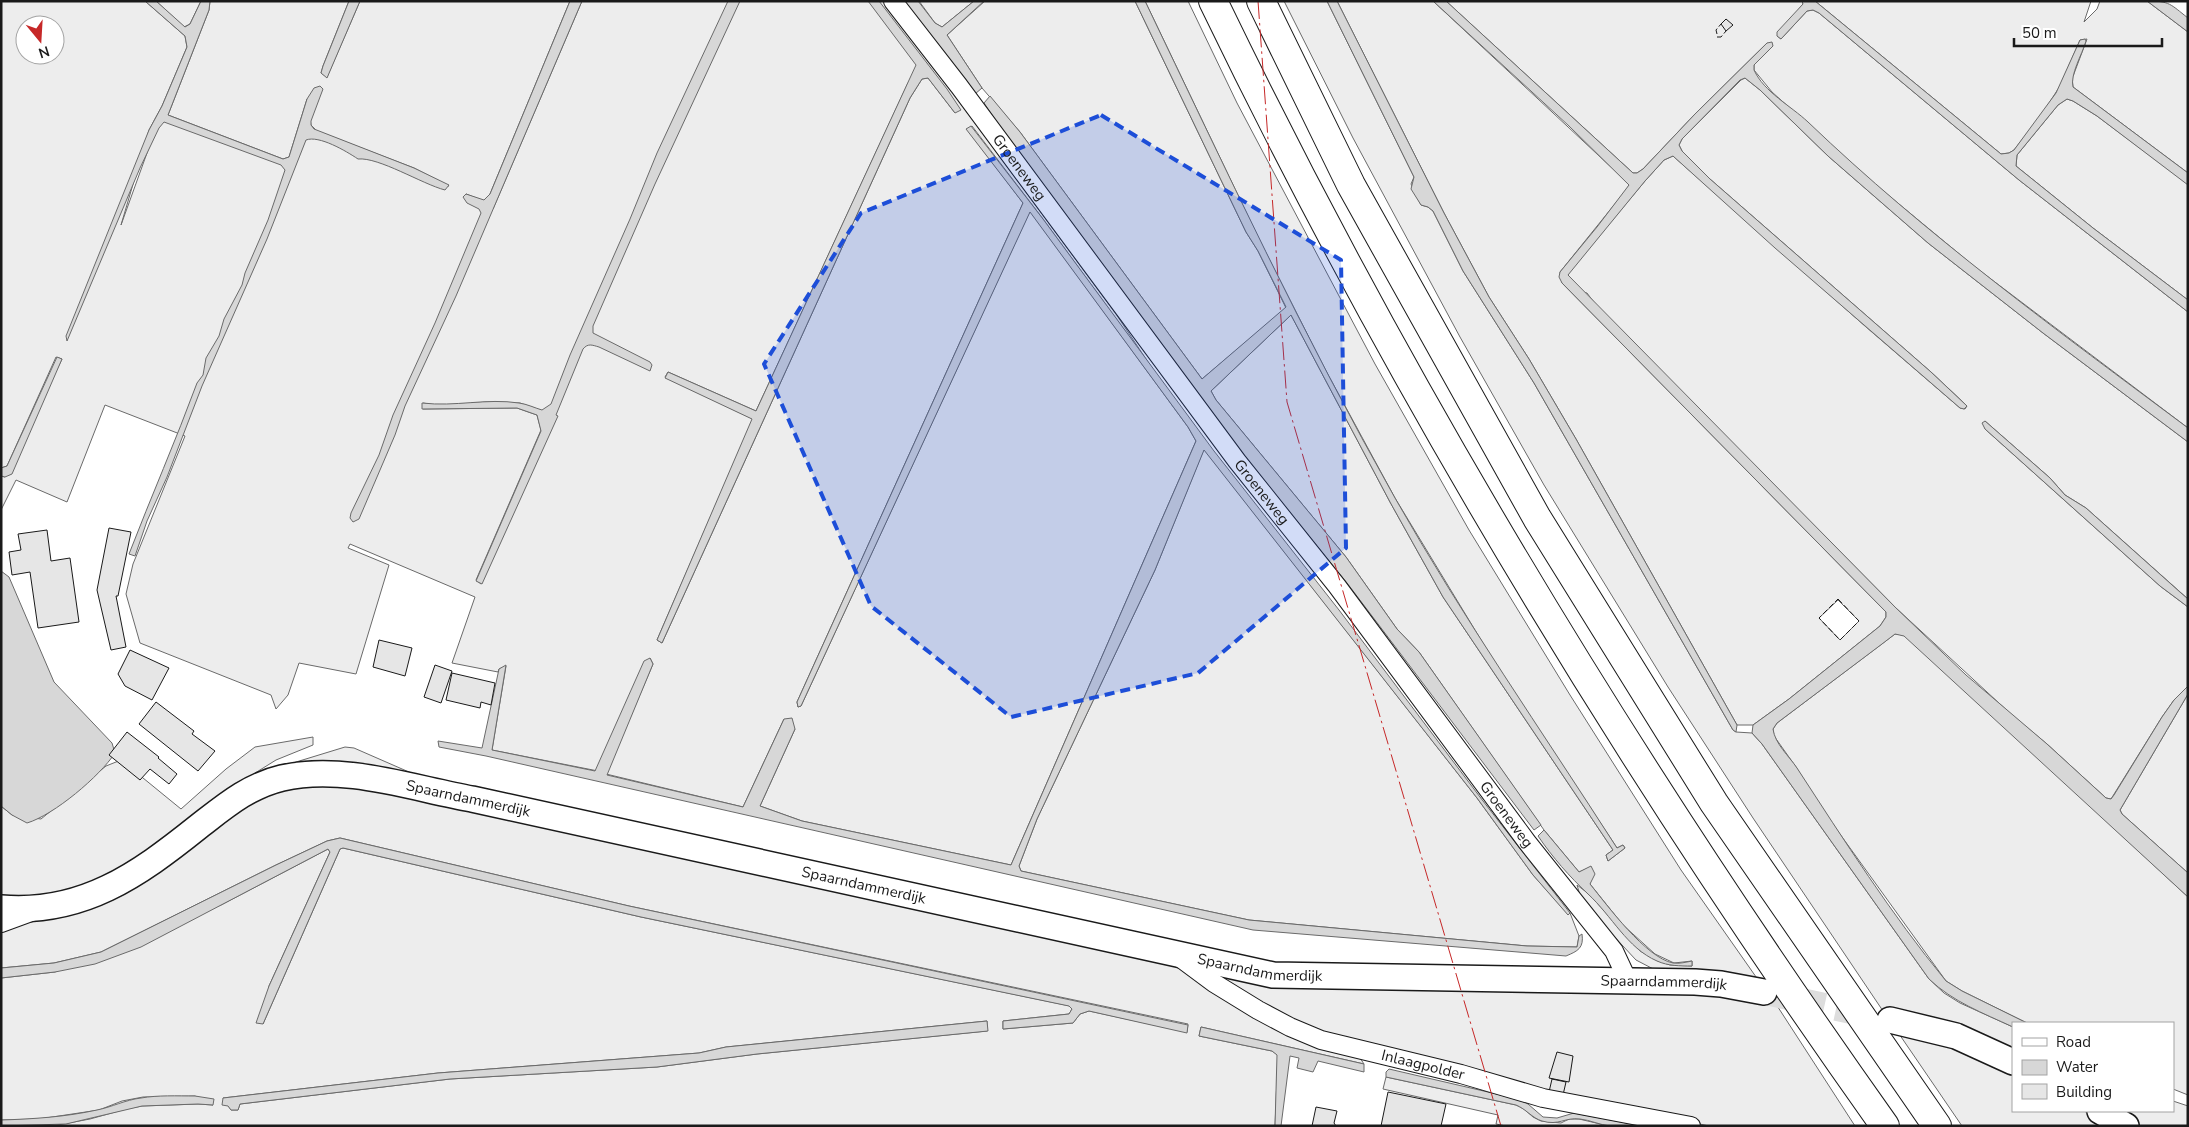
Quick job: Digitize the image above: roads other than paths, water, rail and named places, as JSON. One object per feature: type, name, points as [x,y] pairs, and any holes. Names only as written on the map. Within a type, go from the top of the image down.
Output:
[{"type":"highway","points":[[1213,1],[1314,204],[1437,427],[1522,572],[1580,669],[1686,833],[1830,1048],[1885,1126]]},
{"type":"highway","points":[[1262,1],[1351,185],[1537,518],[1714,803],[1937,1126]]},
{"type":"street","name":"Groeneweg","points":[[893,1],[959,86],[1237,461],[1337,586],[1527,842],[1614,951],[1628,982]]},
{"type":"street","name":"Spaarndammerdijk","points":[[1,908],[42,908],[86,898],[128,879],[157,860],[232,800],[253,788],[281,778],[326,774],[378,781],[472,799],[1259,972],[1288,976],[1712,984],[1764,992]]},
{"type":"street","points":[[1,923],[42,908]]},
{"type":"street","name":"Inlaagpolder","points":[[1175,953],[1208,979],[1258,1010],[1290,1027],[1322,1040],[1461,1074],[1543,1098],[1691,1126]]},
{"type":"street","points":[[1890,1020],[1956,1036],[2012,1062]]},
{"type":"street","points":[[2102,1112],[2126,1126]]},
{"type":"water","points":[[145,1],[156,1],[185,27],[190,24],[201,1],[210,1],[209,10],[168,115],[283,159],[289,157],[307,99],[314,88],[320,86],[323,89],[311,121],[314,129],[414,168],[449,185],[445,190],[389,166],[358,159],[340,148],[325,142],[311,139],[306,140],[267,239],[202,386],[167,477],[147,521],[135,556],[129,554],[197,383],[203,375],[206,358],[219,336],[224,319],[242,285],[245,273],[268,220],[285,170],[281,165],[164,122],[159,128],[140,168],[67,341],[66,336],[149,130],[162,106],[187,47],[185,36]]},
{"type":"water","points":[[349,1],[360,1],[327,78],[321,73],[323,66]]},
{"type":"water","points":[[570,1],[582,1],[456,296],[405,406],[395,435],[359,519],[353,522],[350,518],[351,513],[379,455],[393,415],[435,323],[481,213],[479,209],[467,203],[463,197],[466,194],[484,200],[490,194]]},
{"type":"water","points":[[728,1],[740,1],[655,184],[593,326],[593,333],[650,362],[652,365],[650,371],[599,347],[588,345],[583,349],[556,415],[558,416],[482,584],[476,581],[541,431],[537,415],[517,408],[422,409],[422,403],[507,402],[542,410],[551,404],[570,355],[657,153]]},
{"type":"water","points":[[868,1],[879,1],[961,110],[955,113],[928,78],[922,79],[910,98],[662,643],[657,640],[752,419],[665,378],[668,372],[756,411],[916,65]]},
{"type":"water","points":[[901,1],[918,1],[935,23],[942,27],[974,1],[984,1],[947,35],[982,88],[975,94]]},
{"type":"water","points":[[1135,1],[1145,1],[1297,314],[1361,437],[1421,543],[1475,631],[1617,848],[1623,845],[1625,848],[1608,861],[1606,855],[1613,850],[1443,597],[1390,502],[1291,315],[1211,391],[1216,400],[1346,557],[1397,629],[1419,652],[1541,825],[1534,830],[1347,583],[1248,461],[1012,145],[984,103],[990,96],[1020,132],[1202,379],[1286,307],[1258,251],[1246,232]]},
{"type":"water","points":[[1327,1],[1337,1],[1444,213],[1489,297],[1529,359],[1576,439],[1737,725],[1736,732],[1733,730],[1534,383],[1463,271],[1433,211],[1421,205],[1411,189],[1414,177]]},
{"type":"water","points":[[1433,1],[1446,1],[1633,173],[1643,169],[1695,114],[1767,43],[1772,42],[1773,46],[1754,65],[1758,78],[1771,92],[1946,243],[2188,428],[2188,442],[2043,333],[1928,243],[1828,156],[1760,90],[1745,78],[1740,80],[1682,139],[1679,145],[1682,151],[1710,179],[1931,372],[1967,406],[1964,409],[1960,408],[1775,248],[1673,156],[1664,160],[1645,181],[1568,275],[1896,608],[1966,675],[2047,744],[2106,798],[2111,799],[2114,795],[2162,717],[2174,700],[2188,686],[2188,694],[2120,810],[2122,814],[2188,873],[2188,897],[1904,636],[1895,634],[1777,723],[1773,729],[1779,745],[1797,768],[1868,876],[1906,930],[1946,981],[1962,991],[2025,1022],[2012,1022],[2012,1027],[1958,1001],[1929,979],[1762,744],[1752,733],[1753,725],[1789,699],[1880,626],[1886,617],[1886,612],[1562,283],[1559,277],[1560,272],[1629,185],[1569,126]]},
{"type":"water","points":[[1802,1],[1815,1],[2001,154],[2014,150],[2056,93],[2080,40],[2085,39],[2086,41],[2073,76],[2073,87],[2188,173],[2188,185],[2097,116],[2067,99],[2058,105],[2017,155],[2016,166],[2093,228],[2188,300],[2188,312],[2019,180],[1819,13],[1813,10],[1807,11],[1781,39],[1777,36],[1777,32],[1803,4]]},
{"type":"water","points":[[2147,1],[2169,4],[2177,9],[2188,18],[2188,32]]},
{"type":"water","points":[[971,126],[1043,219],[1214,451],[1339,610],[1570,913],[1568,915],[1533,875],[1477,798],[1204,450],[1155,570],[1037,819],[1019,866],[1021,871],[1249,920],[1527,946],[1577,947],[1579,936],[1582,934],[1582,943],[1577,951],[1566,956],[1253,930],[486,756],[439,747],[438,741],[482,748],[499,669],[506,665],[492,750],[595,771],[644,661],[650,658],[653,664],[607,775],[743,807],[784,719],[792,718],[795,729],[760,806],[802,821],[1011,865],[1196,441],[1188,427],[1030,212],[801,706],[798,707],[797,702],[1023,203],[966,129]]},
{"type":"water","points":[[57,357],[62,359],[12,474],[5,477],[1,476],[1,468],[7,466]]},
{"type":"water","points":[[1985,421],[2050,478],[2065,495],[2086,508],[2188,599],[2188,607],[2160,586],[1985,429],[1982,423]]},
{"type":"water","points":[[1,571],[9,577],[54,682],[112,743],[115,753],[99,773],[76,794],[50,812],[27,823],[12,815],[1,806]]},
{"type":"water","points":[[1544,830],[1579,872],[1591,866],[1595,874],[1590,884],[1639,941],[1662,959],[1673,963],[1692,961],[1692,966],[1661,963],[1646,955],[1628,940],[1597,903],[1549,852],[1538,836]]},
{"type":"water","points":[[340,838],[629,906],[1188,1025],[1187,1033],[1089,1011],[1080,1014],[1073,1023],[1003,1029],[1003,1021],[1069,1014],[1072,1009],[1069,1006],[641,917],[343,848],[340,849],[263,1024],[256,1023],[269,986],[330,852],[328,849],[141,947],[95,964],[55,972],[1,978],[1,968],[54,963],[101,952],[276,865],[327,841]]},
{"type":"water","points":[[987,1021],[988,1031],[757,1054],[657,1067],[450,1079],[240,1104],[238,1110],[231,1110],[228,1106],[222,1105],[223,1098],[438,1073],[699,1053],[726,1047]]},
{"type":"water","points":[[1201,1027],[1364,1064],[1364,1072],[1318,1061],[1313,1072],[1297,1068],[1299,1058],[1290,1056],[1281,1126],[1275,1126],[1277,1055],[1272,1051],[1199,1036]]},
{"type":"water","points":[[1389,1069],[1518,1099],[1528,1104],[1543,1117],[1557,1118],[1574,1113],[1642,1126],[1610,1126],[1575,1119],[1553,1123],[1542,1121],[1516,1105],[1386,1077],[1386,1072]]},
{"type":"water","points":[[195,1096],[214,1099],[213,1105],[142,1106],[66,1124],[1,1126],[1,1120],[73,1114],[103,1109],[141,1098]]},
{"type":"tunnel","points":[[1764,992],[1871,1016]]}]
